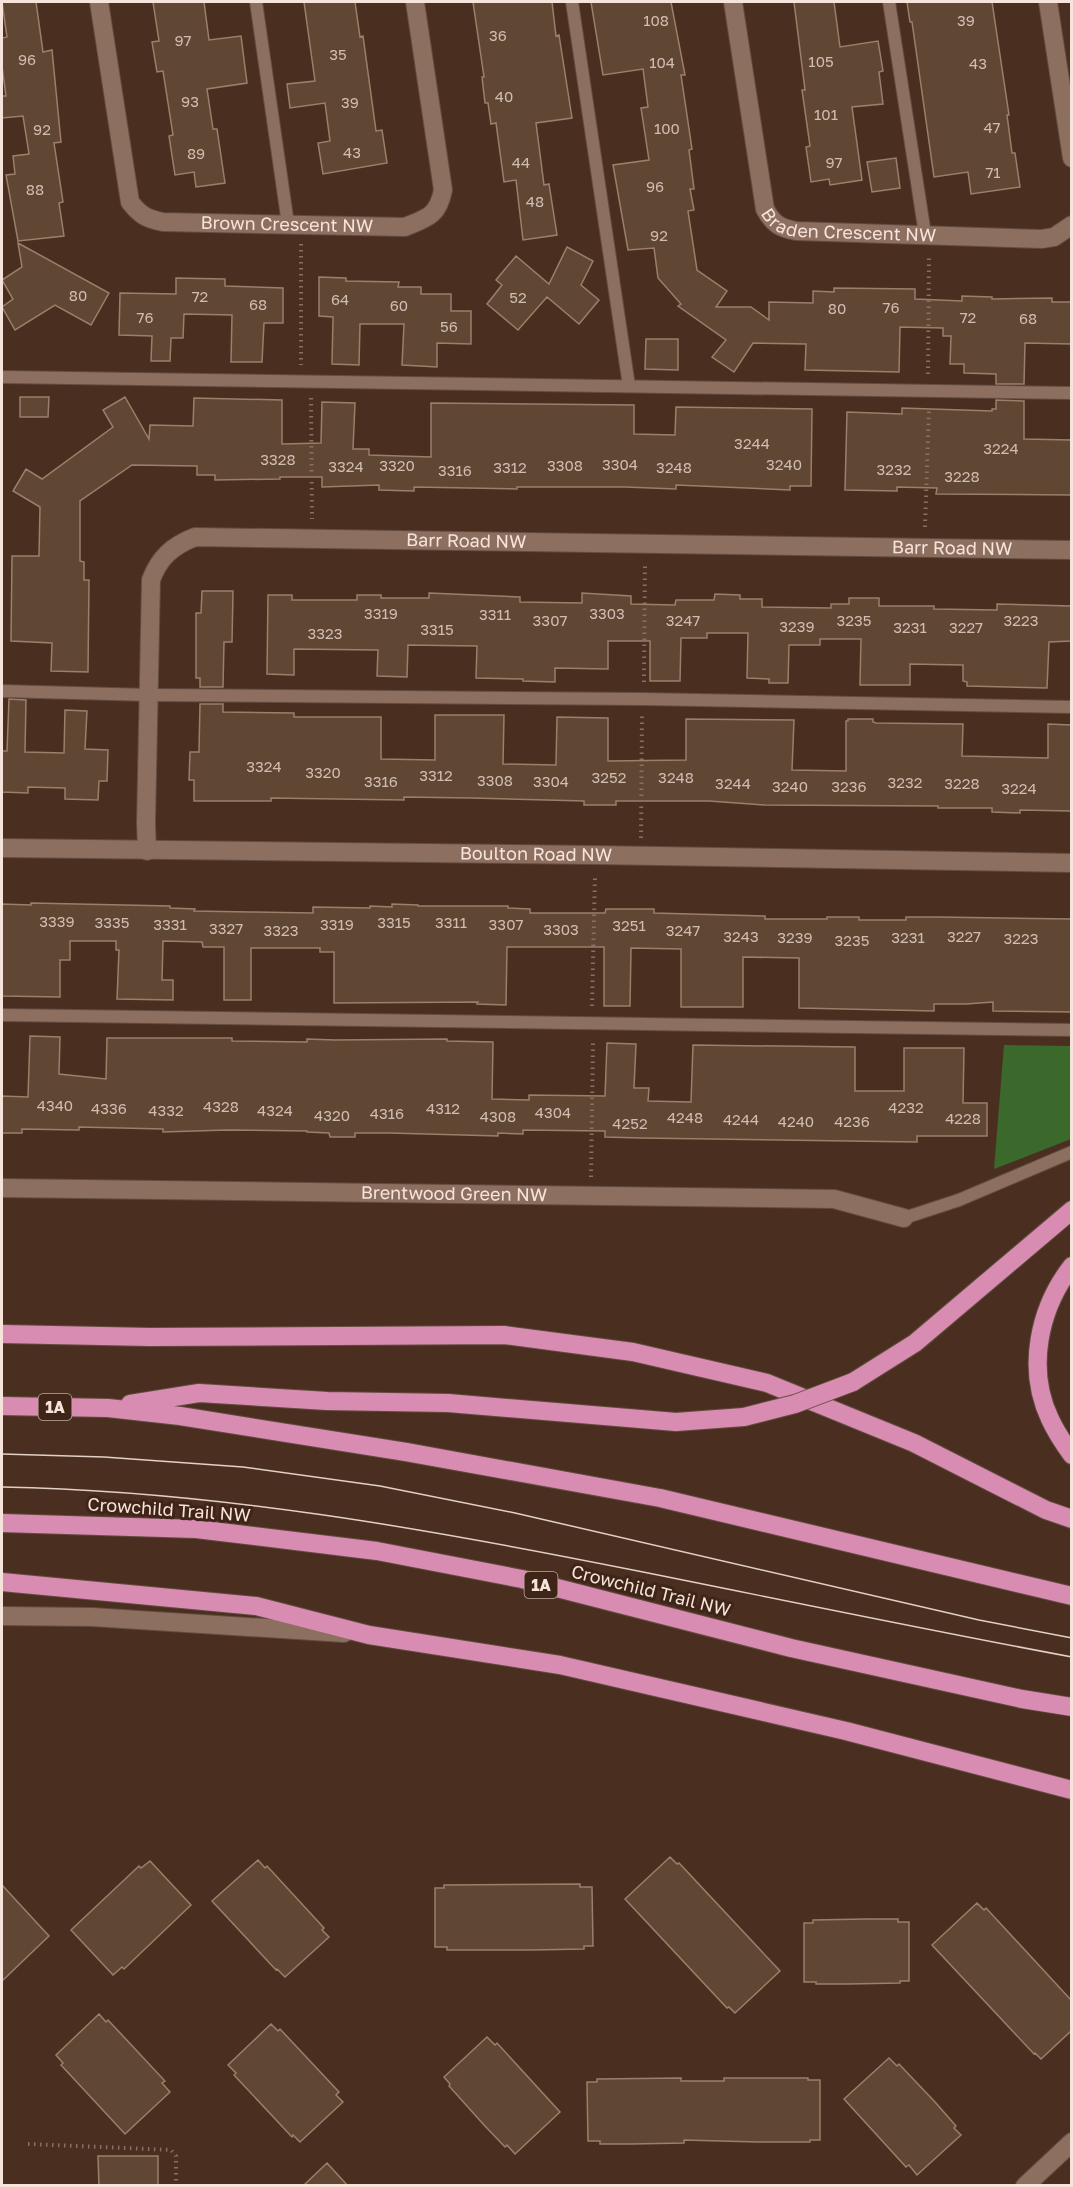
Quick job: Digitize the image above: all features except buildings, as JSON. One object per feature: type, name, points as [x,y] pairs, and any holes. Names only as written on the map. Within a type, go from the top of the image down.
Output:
[{"type":"highway","points":[[108,1408],[199,1393],[327,1401],[448,1403],[676,1422],[744,1417],[795,1404],[853,1382],[915,1343],[1071,1210]]},
{"type":"highway","points":[[1071,1266],[1059,1283],[1046,1311],[1038,1357],[1038,1373],[1049,1418],[1071,1455]]},
{"type":"highway","points":[[2,1334],[150,1337],[504,1335],[633,1352],[767,1383],[914,1443],[1046,1510],[1071,1520]]},
{"type":"highway","name":"1A","points":[[2,1406],[108,1408],[180,1416],[406,1452],[660,1498],[1071,1596]]},
{"type":"highway","name":"Crowchild Trail NW","points":[[2,1523],[196,1529],[377,1551],[522,1580],[791,1648],[1022,1700],[1071,1707]]},
{"type":"highway","points":[[2,1582],[256,1606],[369,1635],[560,1665],[846,1731],[1071,1790]]},
{"type":"street","name":"Brown Crescent NW","points":[[99,2],[130,202],[138,213],[148,219],[163,222],[405,227],[426,219],[441,205],[443,190],[414,2]]},
{"type":"street","name":"Braden Crescent NW","points":[[732,2],[765,209],[772,222],[782,229],[1042,238],[1054,237],[1071,225]]},
{"type":"street","points":[[1048,2],[1071,158]]},
{"type":"street","name":"Barr Road NW","points":[[147,851],[151,580],[162,558],[182,542],[195,537],[1071,550]]},
{"type":"street","name":"Boulton Road NW","points":[[2,848],[1071,863]]},
{"type":"street","name":"Brentwood Green NW","points":[[2,1188],[834,1198],[904,1218]]},
{"type":"street","points":[[2,1616],[92,1617],[369,1635]]},
{"type":"street","points":[[1025,2186],[1071,2142]]},
{"type":"lane","points":[[256,2],[288,224]]},
{"type":"lane","points":[[572,2],[629,386]]},
{"type":"lane","points":[[889,2],[925,234]]},
{"type":"lane","points":[[2,376],[1071,393]]},
{"type":"lane","points":[[2,691],[1071,707]]},
{"type":"lane","points":[[2,1015],[1071,1030]]},
{"type":"lane","points":[[904,1218],[959,1200],[1071,1152]]},
{"type":"path","points":[[28,2144],[171,2150],[176,2156],[176,2186]]},
{"type":"green space","points":[[1004,1045],[1071,1046],[1071,1139],[994,1169]]},
{"type":"tram line","points":[[2,1454],[104,1457],[243,1467],[380,1486],[515,1513],[979,1620],[1072,1638]]},
{"type":"tram line","points":[[2,1487],[163,1496],[242,1504],[401,1527],[559,1555],[1072,1657]]}]
